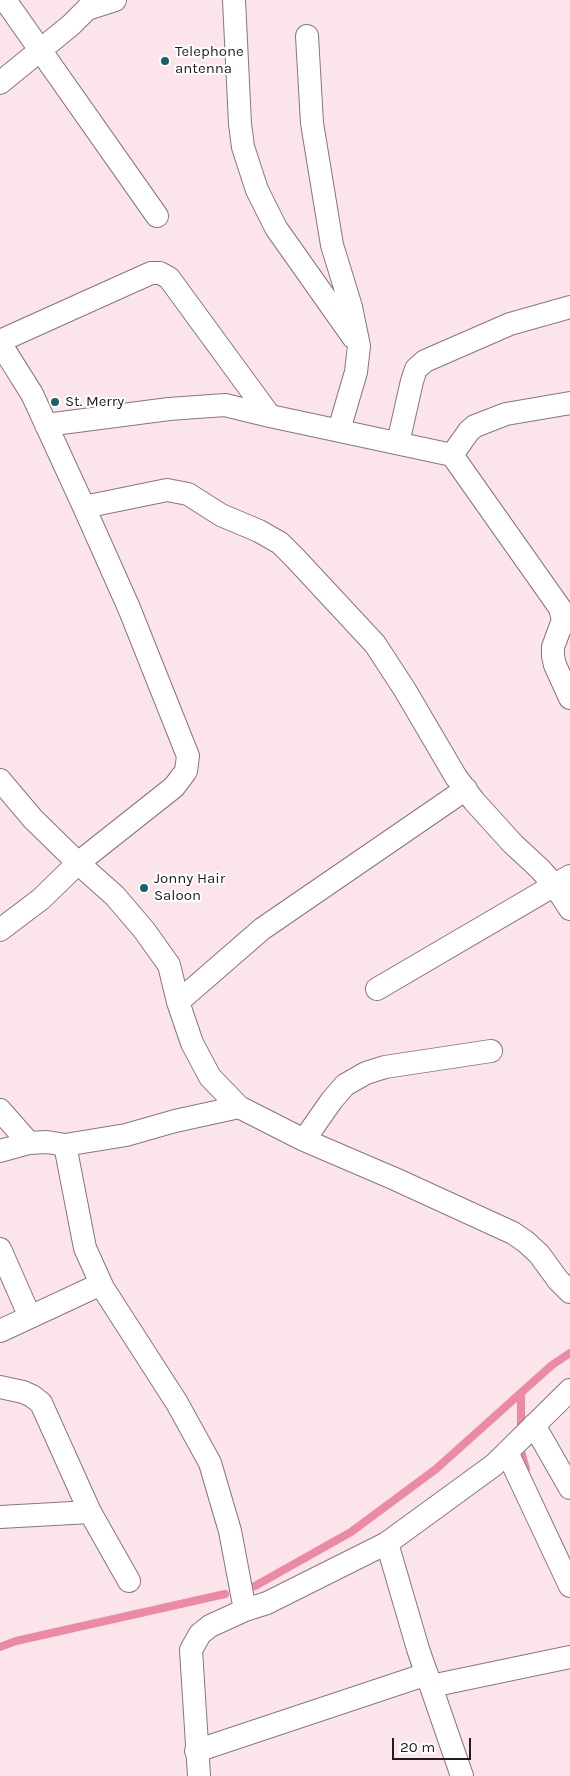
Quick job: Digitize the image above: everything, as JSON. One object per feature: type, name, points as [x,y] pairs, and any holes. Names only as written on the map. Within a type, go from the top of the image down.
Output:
[{"type":"street","points":[[5,0],[157,216]]},
{"type":"street","points":[[0,83],[91,5],[115,0]]},
{"type":"street","points":[[234,0],[240,124],[243,147],[257,190],[276,228],[360,346]]},
{"type":"street","points":[[307,36],[312,123],[332,245],[351,307],[360,346],[356,372],[338,430]]},
{"type":"street","points":[[0,930],[41,899],[78,863],[174,787],[181,780],[188,764],[188,756],[140,636],[84,506],[32,394],[0,342],[151,273],[160,273],[169,278],[270,416]]},
{"type":"street","points":[[398,443],[412,381],[416,369],[425,361],[510,324],[570,307]]},
{"type":"street","points":[[452,455],[468,431],[475,426],[506,414],[570,403]]},
{"type":"street","points":[[46,425],[169,409],[225,405],[452,455],[560,608],[564,634],[553,648],[553,656],[555,665],[570,698]]},
{"type":"street","points":[[84,506],[167,490],[188,494],[221,515],[260,531],[280,543],[375,644],[405,690],[456,778],[513,844],[540,869],[562,881],[570,909]]},
{"type":"street","points":[[0,780],[33,819],[78,863],[116,896],[144,930],[169,965],[178,1002],[192,1044],[210,1077],[239,1107],[304,1140],[513,1233],[526,1242],[566,1279]]},
{"type":"street","points":[[178,1002],[262,929],[466,790]]},
{"type":"street","points":[[377,989],[562,881]]},
{"type":"street","points":[[304,1140],[345,1085],[366,1074],[385,1067],[491,1051]]},
{"type":"street","points":[[0,1151],[29,1143],[47,1142],[65,1145],[126,1135],[176,1121],[239,1107]]},
{"type":"street","points":[[0,1110],[29,1143]]},
{"type":"street","points":[[65,1145],[85,1248],[101,1284],[177,1403],[210,1463],[230,1531],[245,1610]]},
{"type":"street","points":[[0,1249],[30,1317]]},
{"type":"street","points":[[0,1331],[101,1284]]},
{"type":"street","points":[[0,1387],[23,1392],[41,1403],[90,1512],[129,1581]]},
{"type":"street","points":[[570,1390],[494,1465],[387,1543],[268,1603],[245,1610],[210,1626],[200,1634],[191,1650],[193,1768],[429,1680],[570,1657]]},
{"type":"street","points":[[534,1425],[570,1488]]},
{"type":"street","points":[[507,1452],[570,1586]]},
{"type":"street","points":[[0,1518],[90,1512]]},
{"type":"street","points":[[387,1543],[429,1680],[462,1776]]},
{"type":"waterway","points":[[255,1586],[351,1532],[436,1469],[552,1365],[570,1353]]},
{"type":"waterway","points":[[521,1393],[521,1432]]},
{"type":"waterway","points":[[521,1443],[521,1451],[526,1469]]},
{"type":"waterway","points":[[0,1647],[16,1641],[225,1594]]},
{"type":"place","name":"Telephone antenna","points":[[165,61]]},
{"type":"place","name":"St. Merry","points":[[55,402]]},
{"type":"place","name":"Jonny Hair Saloon","points":[[144,888]]}]
